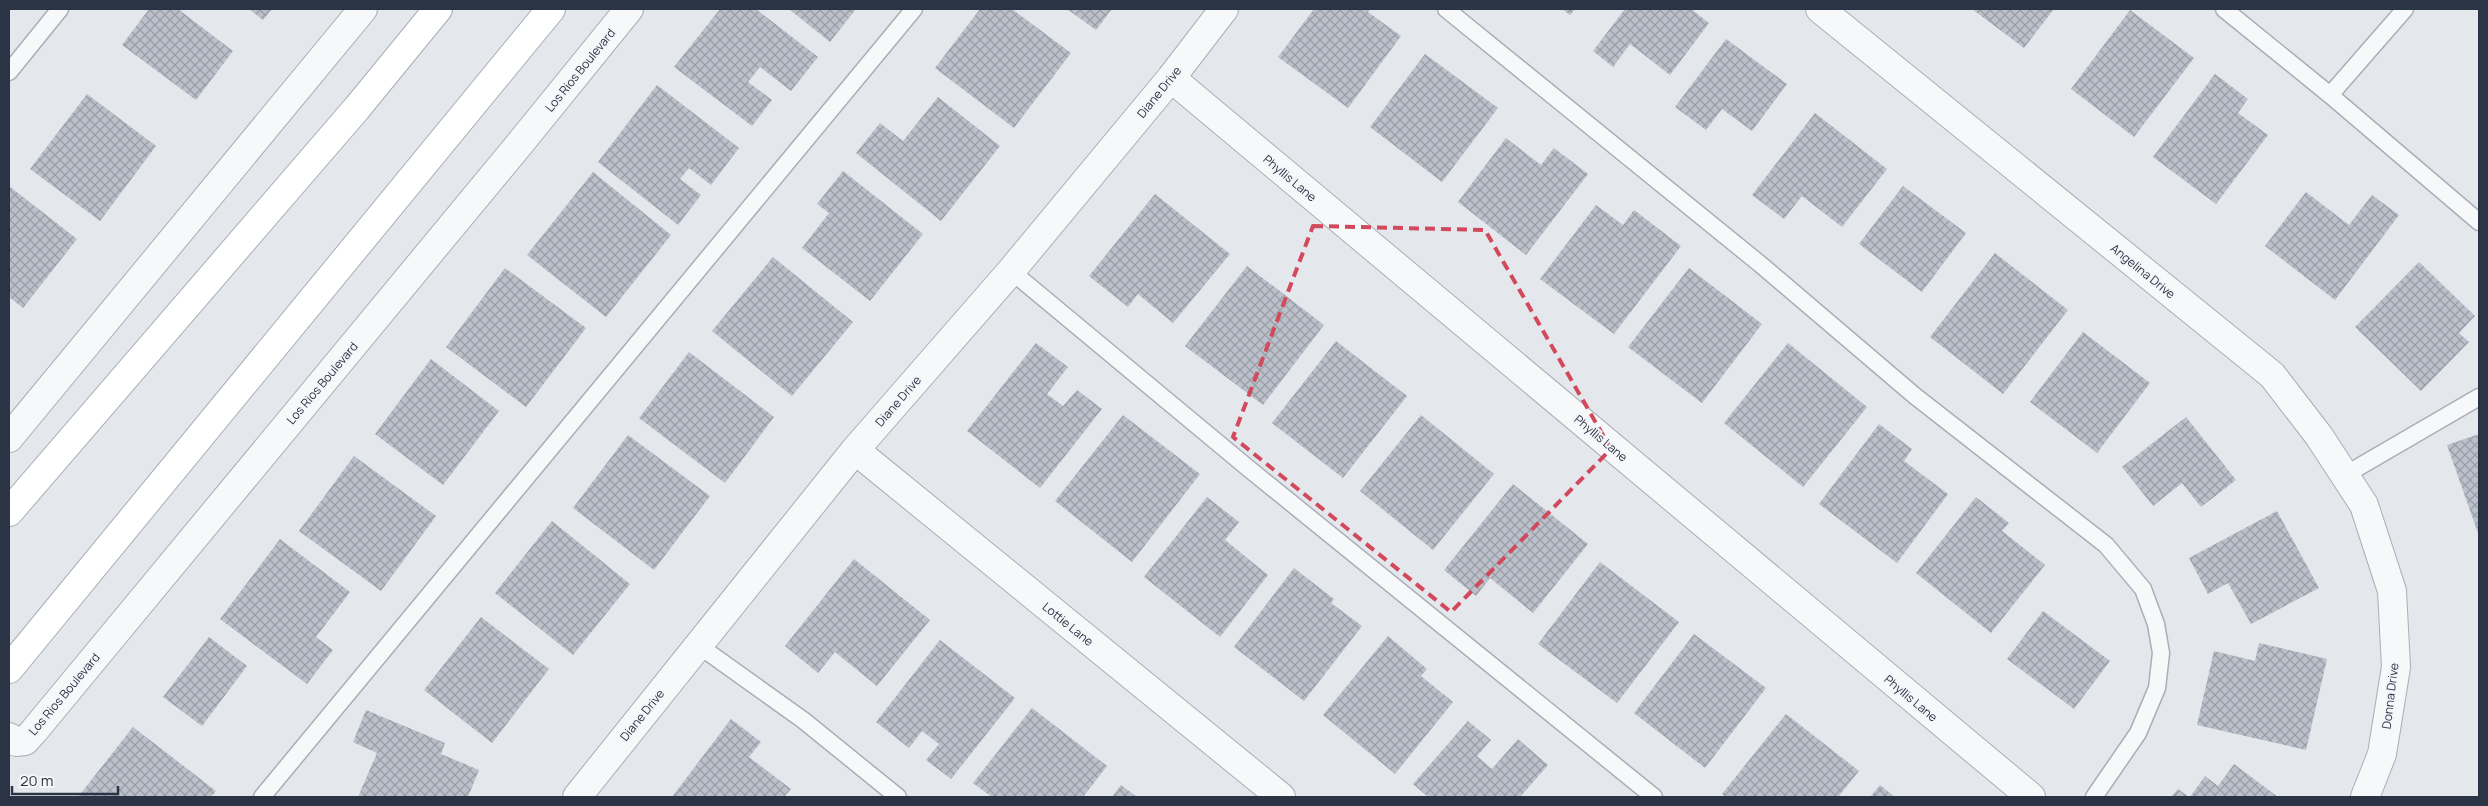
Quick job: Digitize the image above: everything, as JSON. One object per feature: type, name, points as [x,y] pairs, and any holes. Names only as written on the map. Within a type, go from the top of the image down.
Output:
[{"type":"main road","points":[[9,512],[351,116],[438,9]]},
{"type":"main road","points":[[9,669],[551,9]]},
{"type":"street","points":[[9,438],[363,9]]},
{"type":"street","name":"Los Rios Boulevard","points":[[9,737],[16,742],[25,741],[34,731],[629,9]]},
{"type":"street","name":"Diane Drive","points":[[577,797],[854,450],[1011,271],[1171,78],[1224,9]]},
{"type":"street","name":"Angelina Drive","points":[[1820,9],[2272,375],[2319,436],[2364,505],[2392,591]]},
{"type":"street","name":"Phyllis Lane","points":[[1171,78],[2030,797]]},
{"type":"street","name":"Lottie Lane","points":[[854,450],[1282,797]]},
{"type":"street","name":"Donna Drive","points":[[2365,797],[2382,754],[2396,667],[2392,591]]},
{"type":"lane","points":[[9,72],[60,9]]},
{"type":"lane","points":[[262,797],[914,9]]},
{"type":"lane","points":[[1446,9],[1760,264],[1914,396],[2106,545],[2144,590],[2156,624],[2161,653],[2157,688],[2138,733],[2094,797]]},
{"type":"lane","points":[[2224,9],[2330,95],[2479,222]]},
{"type":"lane","points":[[2330,95],[2404,9]]},
{"type":"lane","points":[[1011,271],[1248,468],[1654,797]]},
{"type":"lane","points":[[2345,475],[2479,397]]},
{"type":"lane","points":[[698,645],[803,720],[898,797]]},
{"type":"highlighted area","points":[[1313,226],[1485,230],[1611,449],[1451,612],[1233,437]]},
{"type":"building","points":[[149,9],[178,9],[233,51],[196,100],[122,45]]},
{"type":"building","points":[[249,9],[272,9],[263,20]]},
{"type":"building","points":[[720,9],[756,9],[818,57],[791,91],[760,67],[748,82],[772,100],[752,126],[674,67]]},
{"type":"building","points":[[789,9],[856,9],[830,42]]},
{"type":"building","points":[[980,9],[1012,9],[1071,53],[1014,128],[935,68]]},
{"type":"building","points":[[1067,9],[1112,9],[1096,30]]},
{"type":"building","points":[[1314,9],[1370,9],[1368,12],[1401,36],[1348,108],[1278,57]]},
{"type":"building","points":[[1562,9],[1575,9],[1570,15]]},
{"type":"building","points":[[1625,9],[1691,9],[1709,23],[1670,75],[1630,44],[1613,67],[1593,51]]},
{"type":"building","points":[[1972,9],[2054,9],[2024,48]]},
{"type":"building","points":[[2130,10],[2194,58],[2134,137],[2071,89]]},
{"type":"building","points":[[1726,39],[1787,84],[1752,131],[1722,109],[1706,130],[1675,107]]},
{"type":"building","points":[[1425,54],[1498,108],[1442,182],[1370,127]]},
{"type":"building","points":[[2215,74],[2248,99],[2238,113],[2268,135],[2216,204],[2153,157]]},
{"type":"building","points":[[657,85],[739,148],[711,185],[689,168],[680,179],[701,195],[678,225],[598,162]]},
{"type":"building","points":[[87,94],[156,146],[100,221],[30,169]]},
{"type":"building","points":[[938,97],[1000,146],[941,221],[856,153],[880,123],[903,141]]},
{"type":"building","points":[[1815,113],[1887,169],[1842,227],[1802,196],[1784,219],[1752,195]]},
{"type":"building","points":[[1506,138],[1541,165],[1554,148],[1588,174],[1526,255],[1458,202]]},
{"type":"building","points":[[843,171],[923,234],[870,301],[802,248],[829,213],[817,204]]},
{"type":"building","points":[[593,172],[671,235],[606,317],[527,255]]},
{"type":"building","points":[[9,186],[77,239],[23,308],[9,297]]},
{"type":"building","points":[[1903,186],[1966,233],[1922,292],[1859,244]]},
{"type":"building","points":[[2306,192],[2349,225],[2372,195],[2399,215],[2335,300],[2265,246]]},
{"type":"building","points":[[1155,194],[1230,254],[1173,323],[1138,294],[1128,307],[1089,276]]},
{"type":"building","points":[[1596,205],[1623,225],[1634,210],[1681,246],[1614,334],[1540,279]]},
{"type":"building","points":[[1995,253],[2068,310],[2003,394],[1930,337]]},
{"type":"building","points":[[773,257],[853,322],[792,396],[712,331]]},
{"type":"building","points":[[2419,262],[2475,316],[2459,333],[2469,342],[2421,391],[2355,327]]},
{"type":"building","points":[[1247,266],[1324,325],[1263,405],[1185,346]]},
{"type":"building","points":[[505,268],[586,328],[526,407],[446,347]]},
{"type":"building","points":[[1689,268],[1762,324],[1702,403],[1628,347]]},
{"type":"building","points":[[2083,332],[2150,383],[2097,453],[2030,402]]},
{"type":"building","points":[[1336,341],[1407,396],[1343,478],[1272,423]]},
{"type":"building","points":[[1036,343],[1068,367],[1047,394],[1063,406],[1077,390],[1102,409],[1040,488],[967,431]]},
{"type":"building","points":[[1788,343],[1867,407],[1803,487],[1724,423]]},
{"type":"building","points":[[689,352],[774,417],[725,483],[639,418]]},
{"type":"building","points":[[431,359],[499,411],[443,485],[375,434]]},
{"type":"building","points":[[1123,415],[1200,474],[1132,562],[1055,501]]},
{"type":"building","points":[[1421,415],[1494,474],[1433,550],[1360,491]]},
{"type":"building","points":[[2186,417],[2236,480],[2201,507],[2182,483],[2153,506],[2122,467]]},
{"type":"building","points":[[1879,424],[1912,449],[1904,461],[1948,494],[1897,563],[1819,504]]},
{"type":"building","points":[[2479,434],[2479,536],[2447,445]]},
{"type":"building","points":[[628,435],[710,496],[654,570],[573,508]]},
{"type":"building","points":[[354,456],[436,516],[381,591],[299,531]]},
{"type":"building","points":[[1513,484],[1588,544],[1533,613],[1490,578],[1476,596],[1444,570]]},
{"type":"building","points":[[1207,497],[1239,522],[1225,540],[1268,575],[1220,637],[1144,577]]},
{"type":"building","points":[[1976,497],[2009,523],[2002,531],[2045,565],[1991,633],[1916,573]]},
{"type":"building","points":[[2277,511],[2319,588],[2251,624],[2228,583],[2208,594],[2189,558]]},
{"type":"building","points":[[552,521],[630,584],[573,655],[495,593]]},
{"type":"building","points":[[280,539],[350,592],[316,637],[333,650],[307,684],[220,619]]},
{"type":"building","points":[[854,559],[930,620],[877,686],[835,652],[818,673],[785,646]]},
{"type":"building","points":[[1600,562],[1679,622],[1617,703],[1538,644]]},
{"type":"building","points":[[1294,568],[1334,599],[1331,603],[1362,626],[1304,701],[1234,647]]},
{"type":"building","points":[[2043,611],[2110,661],[2074,709],[2007,659]]},
{"type":"building","points":[[481,617],[549,669],[492,743],[424,690]]},
{"type":"building","points":[[1694,634],[1766,688],[1705,768],[1634,713]]},
{"type":"building","points":[[1388,636],[1427,669],[1421,676],[1453,702],[1395,774],[1323,715]]},
{"type":"building","points":[[209,637],[247,666],[202,726],[163,697]]},
{"type":"building","points":[[940,640],[1015,698],[951,779],[926,760],[939,744],[922,731],[909,748],[876,722]]},
{"type":"building","points":[[2259,643],[2327,659],[2306,750],[2197,725],[2214,651],[2255,661]]},
{"type":"building","points":[[1032,708],[1107,766],[1083,797],[992,797],[973,783]]},
{"type":"building","points":[[366,710],[445,743],[441,754],[479,770],[468,797],[358,797],[377,753],[353,742]]},
{"type":"building","points":[[1786,714],[1859,771],[1838,797],[1726,797],[1722,794]]},
{"type":"building","points":[[731,719],[761,742],[749,757],[791,789],[784,797],[672,797]]},
{"type":"building","points":[[1468,721],[1491,740],[1477,756],[1492,769],[1518,739],[1548,765],[1520,797],[1428,797],[1413,784]]},
{"type":"building","points":[[133,727],[216,791],[211,797],[78,797]]},
{"type":"building","points":[[2234,764],[2278,797],[2190,797],[2205,776],[2218,786]]},
{"type":"building","points":[[1121,785],[1137,797],[1112,797]]},
{"type":"building","points":[[1880,785],[1895,797],[1870,797]]},
{"type":"building","points":[[2178,789],[2189,797],[2171,797]]}]
